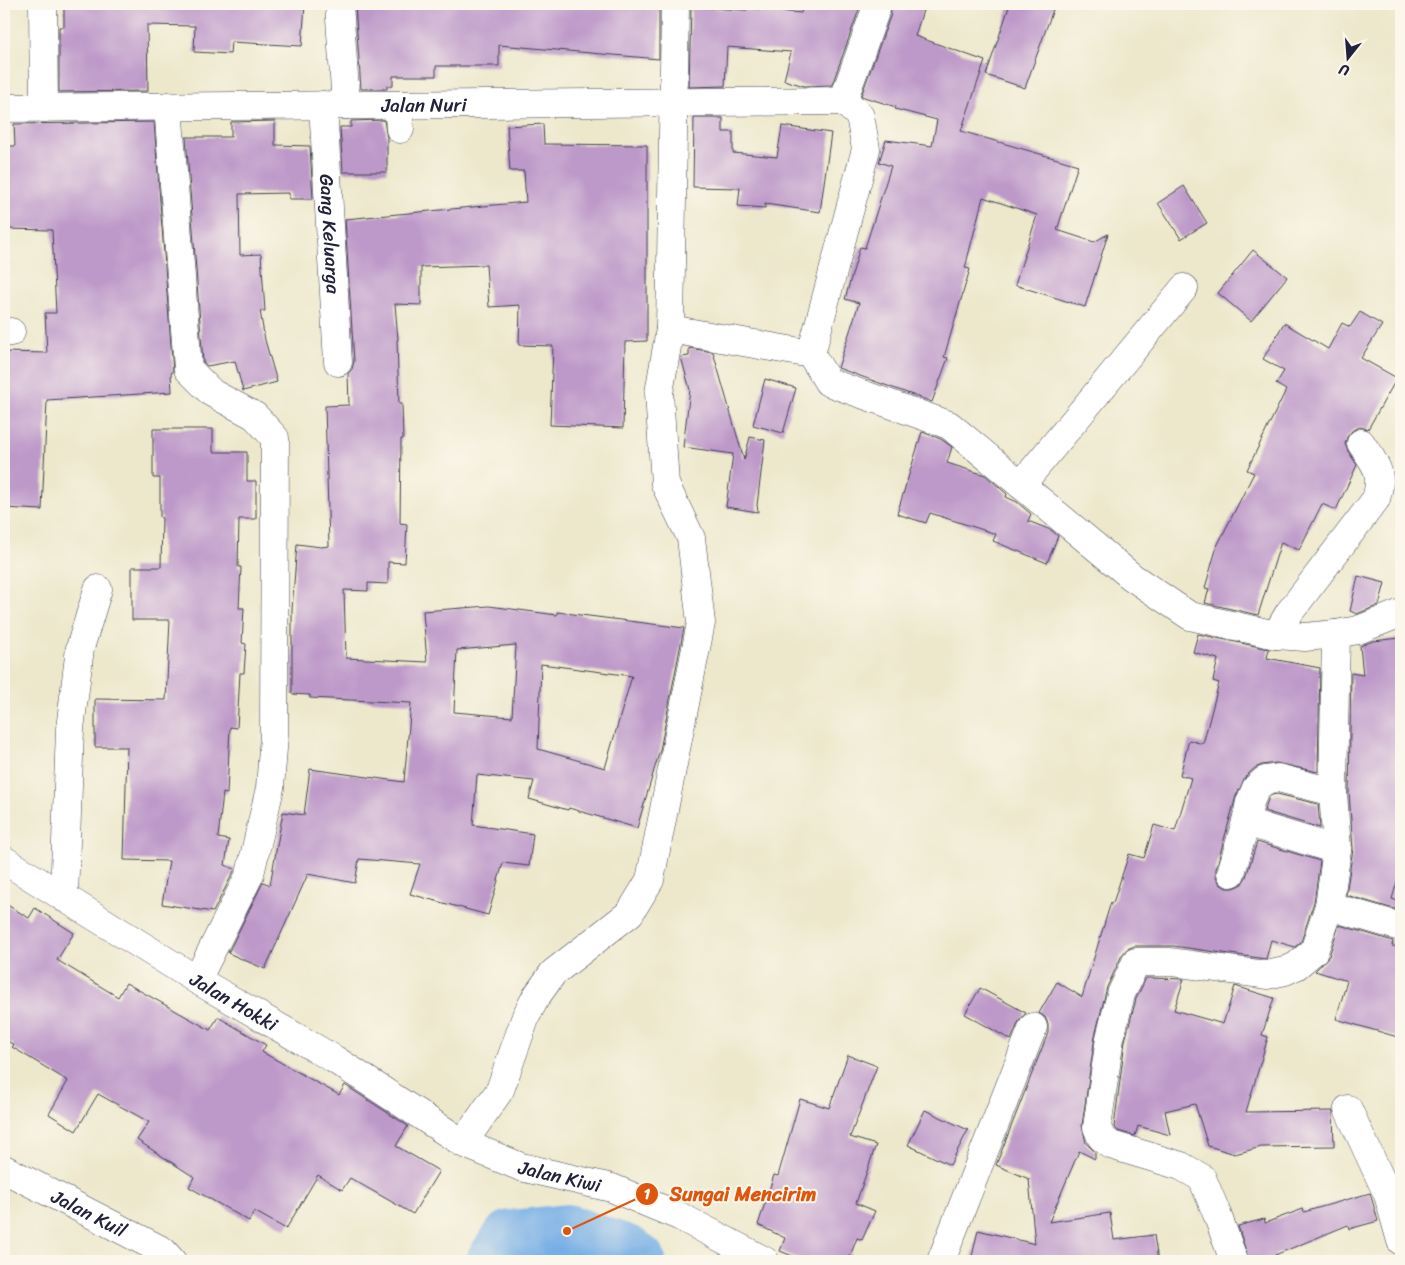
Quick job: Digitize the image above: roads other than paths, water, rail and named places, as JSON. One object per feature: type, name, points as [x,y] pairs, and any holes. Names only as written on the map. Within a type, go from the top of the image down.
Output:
[{"type":"street","points":[[43,4],[44,108]]},
{"type":"street","name":"Gang Keluarga","points":[[338,362],[335,105],[339,4]]},
{"type":"street","points":[[463,1143],[500,1090],[526,1016],[536,997],[553,973],[630,913],[650,880],[701,623],[691,538],[665,484],[659,393],[670,329],[674,4]]},
{"type":"street","points":[[876,10],[843,101],[860,116],[866,149],[811,354],[828,382],[949,424],[1132,577],[1190,616],[1276,635],[1305,637],[1358,630],[1401,613]]},
{"type":"street","name":"Jalan Nuri","points":[[4,108],[335,105],[399,117],[674,103],[843,101]]},
{"type":"street","points":[[168,106],[188,370],[212,393],[255,416],[275,438],[274,735],[270,788],[250,874],[197,980]]},
{"type":"street","points":[[1021,485],[1184,288]]},
{"type":"street","points":[[670,329],[811,354]]},
{"type":"street","points":[[1276,635],[1289,612],[1376,499],[1380,484],[1378,470],[1360,443]]},
{"type":"street","points":[[64,898],[70,729],[80,648],[98,590]]},
{"type":"street","points":[[1234,1261],[1202,1178],[1182,1166],[1111,1145],[1101,1137],[1097,1127],[1110,1038],[1121,994],[1136,962],[1171,962],[1267,974],[1285,971],[1296,966],[1314,951],[1329,906],[1337,850],[1333,792],[1336,634]]},
{"type":"street","points":[[1231,873],[1250,802],[1256,788],[1265,780],[1278,778],[1333,792]]},
{"type":"street","points":[[1246,822],[1337,850]]},
{"type":"street","name":"Jalan Hokki","points":[[4,860],[197,980],[334,1059],[463,1143]]},
{"type":"street","points":[[1329,906],[1401,927]]},
{"type":"street","points":[[941,1261],[1033,1027]]},
{"type":"street","points":[[1348,1109],[1388,1195],[1401,1241]]},
{"type":"street","name":"Jalan Kiwi","points":[[463,1143],[520,1167],[612,1188],[679,1216],[765,1261]]},
{"type":"street","name":"Jalan Kuil","points":[[4,1169],[163,1251],[172,1261]]},
{"type":"waterway","points":[[493,1261],[510,1237],[567,1231],[627,1252],[639,1261]]},
{"type":"place","name":"Sungai Mencirim","points":[[567,1231]]}]
